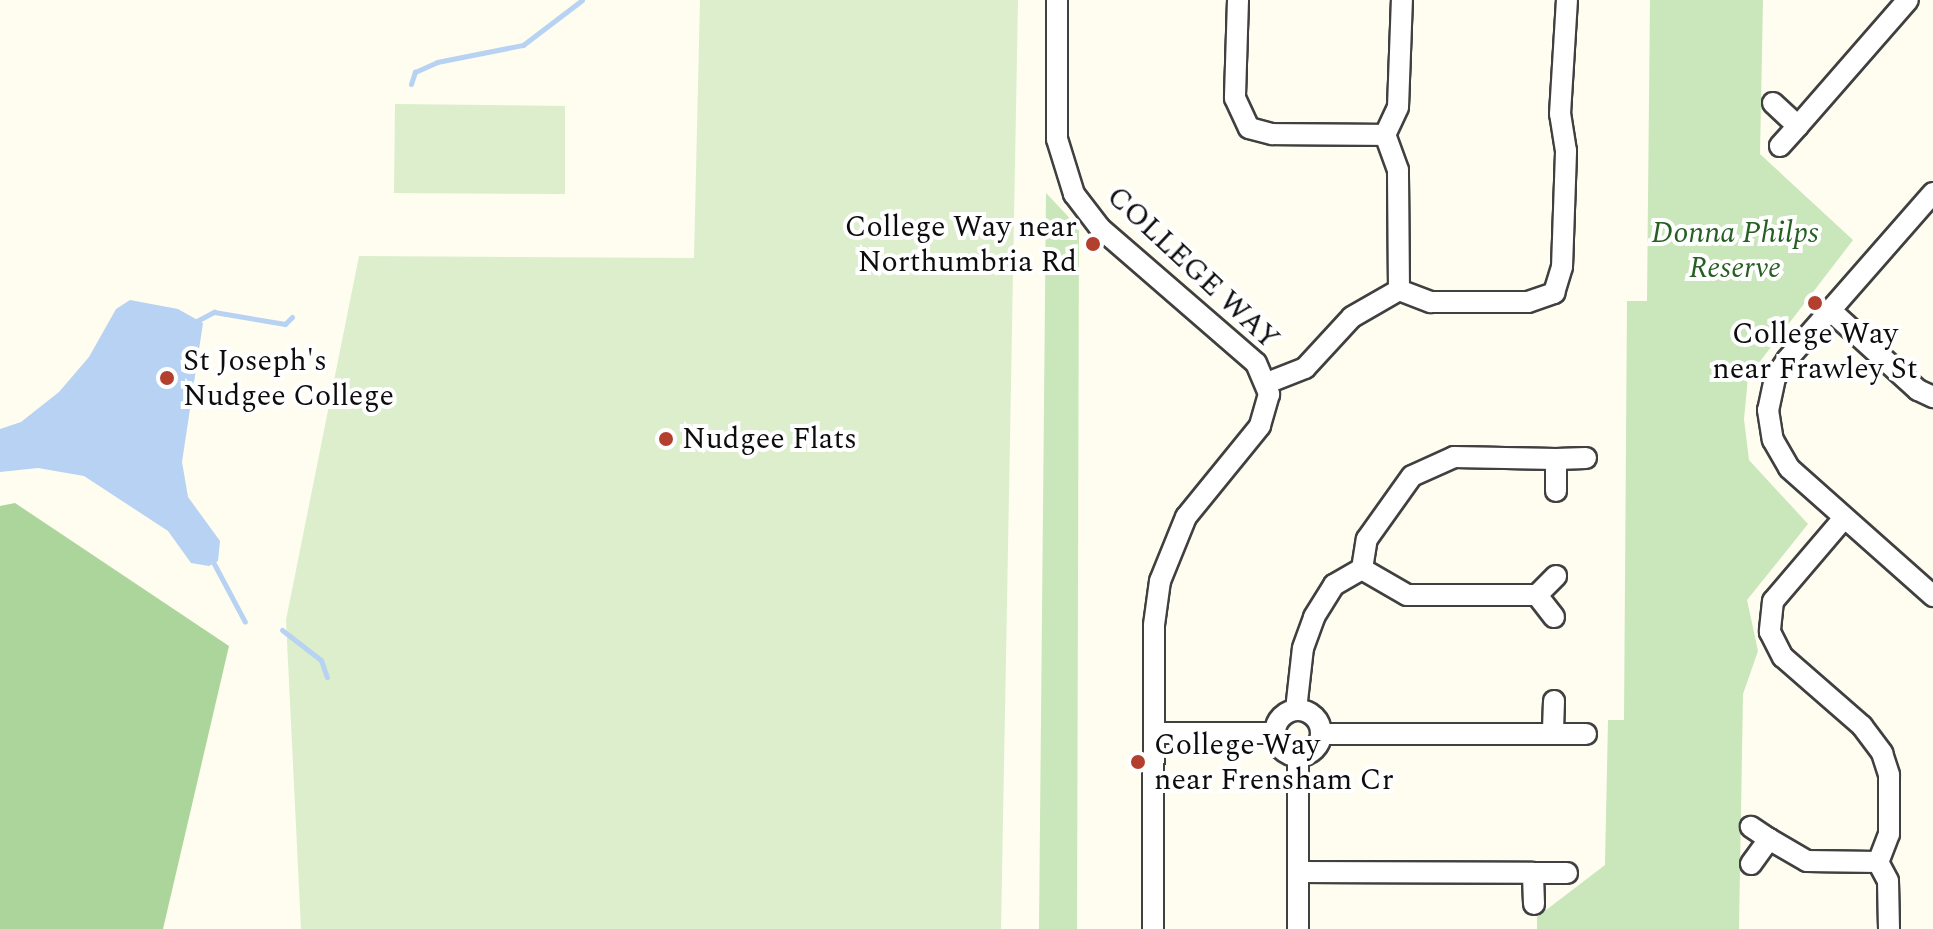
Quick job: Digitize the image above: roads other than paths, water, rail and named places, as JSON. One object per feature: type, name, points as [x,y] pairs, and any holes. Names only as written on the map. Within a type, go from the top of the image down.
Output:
[{"type":"street","name":"COLLEGE WAY","points":[[1057,0],[1057,139],[1074,194],[1100,228],[1252,359],[1267,383],[1268,410],[1260,426],[1186,517],[1165,563],[1154,625],[1153,929]]},
{"type":"street","points":[[1238,0],[1235,98],[1249,128],[1272,134],[1385,135]]},
{"type":"street","points":[[1399,290],[1398,170],[1385,135],[1398,107],[1402,0]]},
{"type":"street","points":[[1399,290],[1431,302],[1528,302],[1544,299],[1557,288],[1566,151],[1560,114],[1567,0]]},
{"type":"street","points":[[1780,146],[1908,0]]},
{"type":"street","points":[[1773,103],[1798,126]]},
{"type":"street","points":[[1933,193],[1775,378],[1768,421],[1781,458],[1933,596]]},
{"type":"street","points":[[1267,383],[1305,368],[1352,317],[1399,290]]},
{"type":"street","points":[[1830,310],[1918,390],[1933,397]]},
{"type":"street","points":[[1296,710],[1303,648],[1314,617],[1334,585],[1362,569],[1371,532],[1412,476],[1432,463],[1454,457],[1586,458]]},
{"type":"street","points":[[1556,459],[1556,491]]},
{"type":"street","points":[[1844,518],[1773,601],[1770,632],[1783,657],[1862,726],[1882,753],[1889,775],[1889,834],[1878,862],[1888,881],[1889,929]]},
{"type":"street","points":[[1362,569],[1407,595],[1537,595],[1556,576]]},
{"type":"street","points":[[1537,595],[1554,617]]},
{"type":"street","points":[[1553,734],[1554,701]]},
{"type":"street","points":[[1296,710],[1279,720],[1275,733],[1279,747],[1298,757]]},
{"type":"street","points":[[1296,710],[1317,719],[1322,734],[1317,747],[1298,757]]},
{"type":"street","points":[[1154,733],[1275,733]]},
{"type":"street","points":[[1322,734],[1586,734]]},
{"type":"street","points":[[1298,757],[1298,929]]},
{"type":"street","points":[[1751,827],[1807,861],[1878,862]]},
{"type":"street","points":[[1751,864],[1769,839]]},
{"type":"street","points":[[1298,872],[1567,873]]},
{"type":"street","points":[[1533,873],[1534,904]]},
{"type":"water","points":[[130,300],[178,309],[203,323],[182,462],[188,497],[220,541],[218,561],[209,566],[191,563],[168,531],[84,476],[38,468],[0,472],[0,429],[21,422],[59,392],[89,357],[116,309]]},
{"type":"waterway","points":[[411,84],[415,72],[437,62],[523,45],[582,0]]},
{"type":"waterway","points":[[193,323],[214,312],[285,324],[292,317]]},
{"type":"waterway","points":[[211,558],[245,622]]},
{"type":"waterway","points":[[282,630],[321,660],[327,677]]},
{"type":"place","name":"College Way near Northumbria Rd","points":[[1093,244]]},
{"type":"place","name":"College Way near Frawley St","points":[[1815,303]]},
{"type":"place","name":"St Joseph's Nudgee College","points":[[167,378]]},
{"type":"place","name":"Nudgee Flats","points":[[666,439]]},
{"type":"place","name":"College Way near Frensham Cr","points":[[1138,762]]},
{"type":"park label","name":"Donna Philps Reserve","points":[[1735,250]]}]
